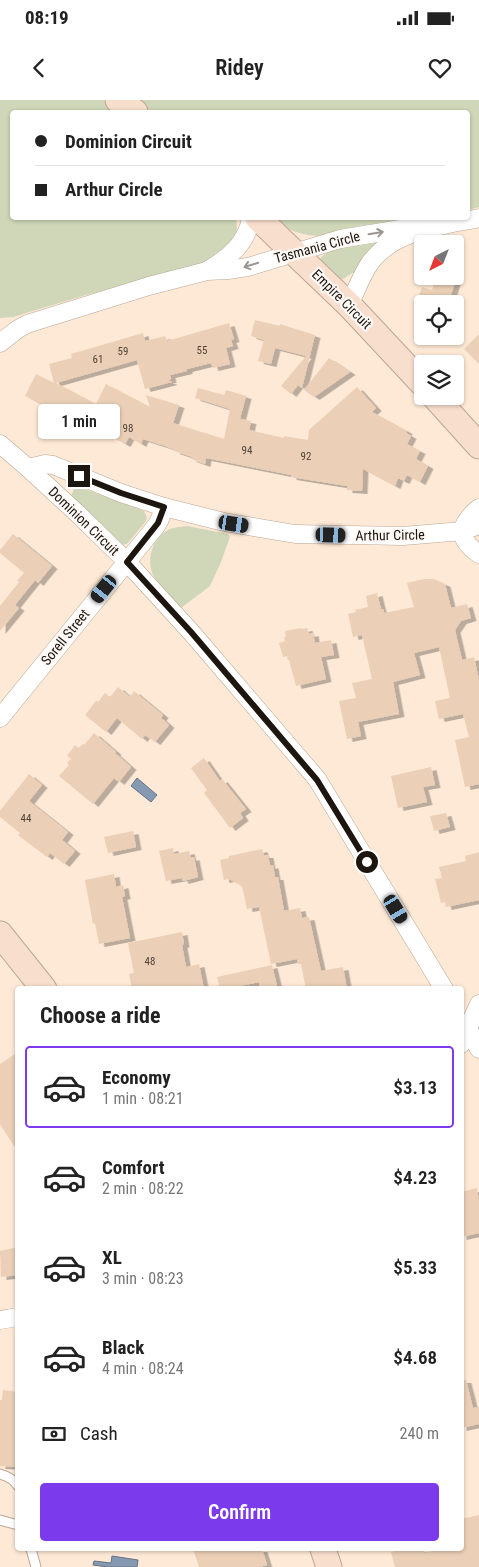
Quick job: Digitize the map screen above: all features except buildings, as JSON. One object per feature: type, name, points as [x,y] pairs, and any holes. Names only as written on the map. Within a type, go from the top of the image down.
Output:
[{"type":"street","points":[[118,100],[132,110]]},
{"type":"street","name":"Tasmania Circle","points":[[0,343],[27,324],[207,270],[226,259],[237,248],[245,236],[250,220]]},
{"type":"street","name":"Empire Circuit","points":[[260,220],[349,305],[414,374]]},
{"type":"street","name":"Tasmania Circle","points":[[349,305],[365,271],[382,249],[392,242],[428,229],[470,220]]},
{"type":"street","name":"Tasmania Circle","points":[[207,270],[243,268],[347,237],[407,228],[428,229]]},
{"type":"street","name":"Tasmania Circle","points":[[0,326],[27,324]]},
{"type":"street","points":[[442,405],[479,446]]},
{"type":"street","name":"Dominion Circuit","points":[[0,444],[78,514],[127,562],[191,632],[317,780],[442,986]]},
{"type":"street","name":"Arthur Circle","points":[[28,468],[44,464],[53,465],[121,493],[164,507],[224,522],[295,534],[403,536],[471,528]]},
{"type":"street","name":"Sorell Street","points":[[0,718],[158,523],[164,507]]},
{"type":"street","points":[[479,508],[467,520],[471,528],[463,539],[479,554]]},
{"type":"street","points":[[0,934],[42,986]]},
{"type":"street","points":[[479,1004],[464,1030],[479,1049]]},
{"type":"street","points":[[0,1320],[15,1318]]},
{"type":"street","points":[[323,1551],[330,1567]]},
{"type":"street","points":[[330,1567],[335,1551]]},
{"type":"lane","points":[[0,1474],[8,1476],[15,1481]]},
{"type":"lane","points":[[0,1520],[15,1524]]},
{"type":"lane","points":[[32,1551],[36,1567]]},
{"type":"green space","points":[[0,100],[103,100],[116,110],[10,110],[10,220],[236,220],[236,237],[231,248],[204,263],[13,317],[0,318]]},
{"type":"green space","points":[[136,100],[479,100],[479,207],[470,209],[470,110],[149,110]]},
{"type":"green space","points":[[276,220],[420,220],[320,236],[295,232]]},
{"type":"green space","points":[[380,237],[382,242],[354,272],[343,279],[331,276],[319,260],[332,249],[339,246]]},
{"type":"green space","points":[[79,487],[144,511],[147,517],[146,521],[127,544],[121,545],[71,496],[74,489]]},
{"type":"green space","points":[[187,526],[228,534],[230,537],[210,586],[181,608],[157,582],[152,572],[150,559],[154,545],[162,534],[173,528]]},
{"type":"water","points":[[137,778],[157,795],[151,802],[131,786]]},
{"type":"water","points":[[112,1556],[138,1560],[137,1567],[93,1565],[94,1561],[111,1563]]},
{"type":"route","points":[[79,476],[121,493],[164,507],[158,523],[127,562],[191,632],[317,780],[367,862]]}]
